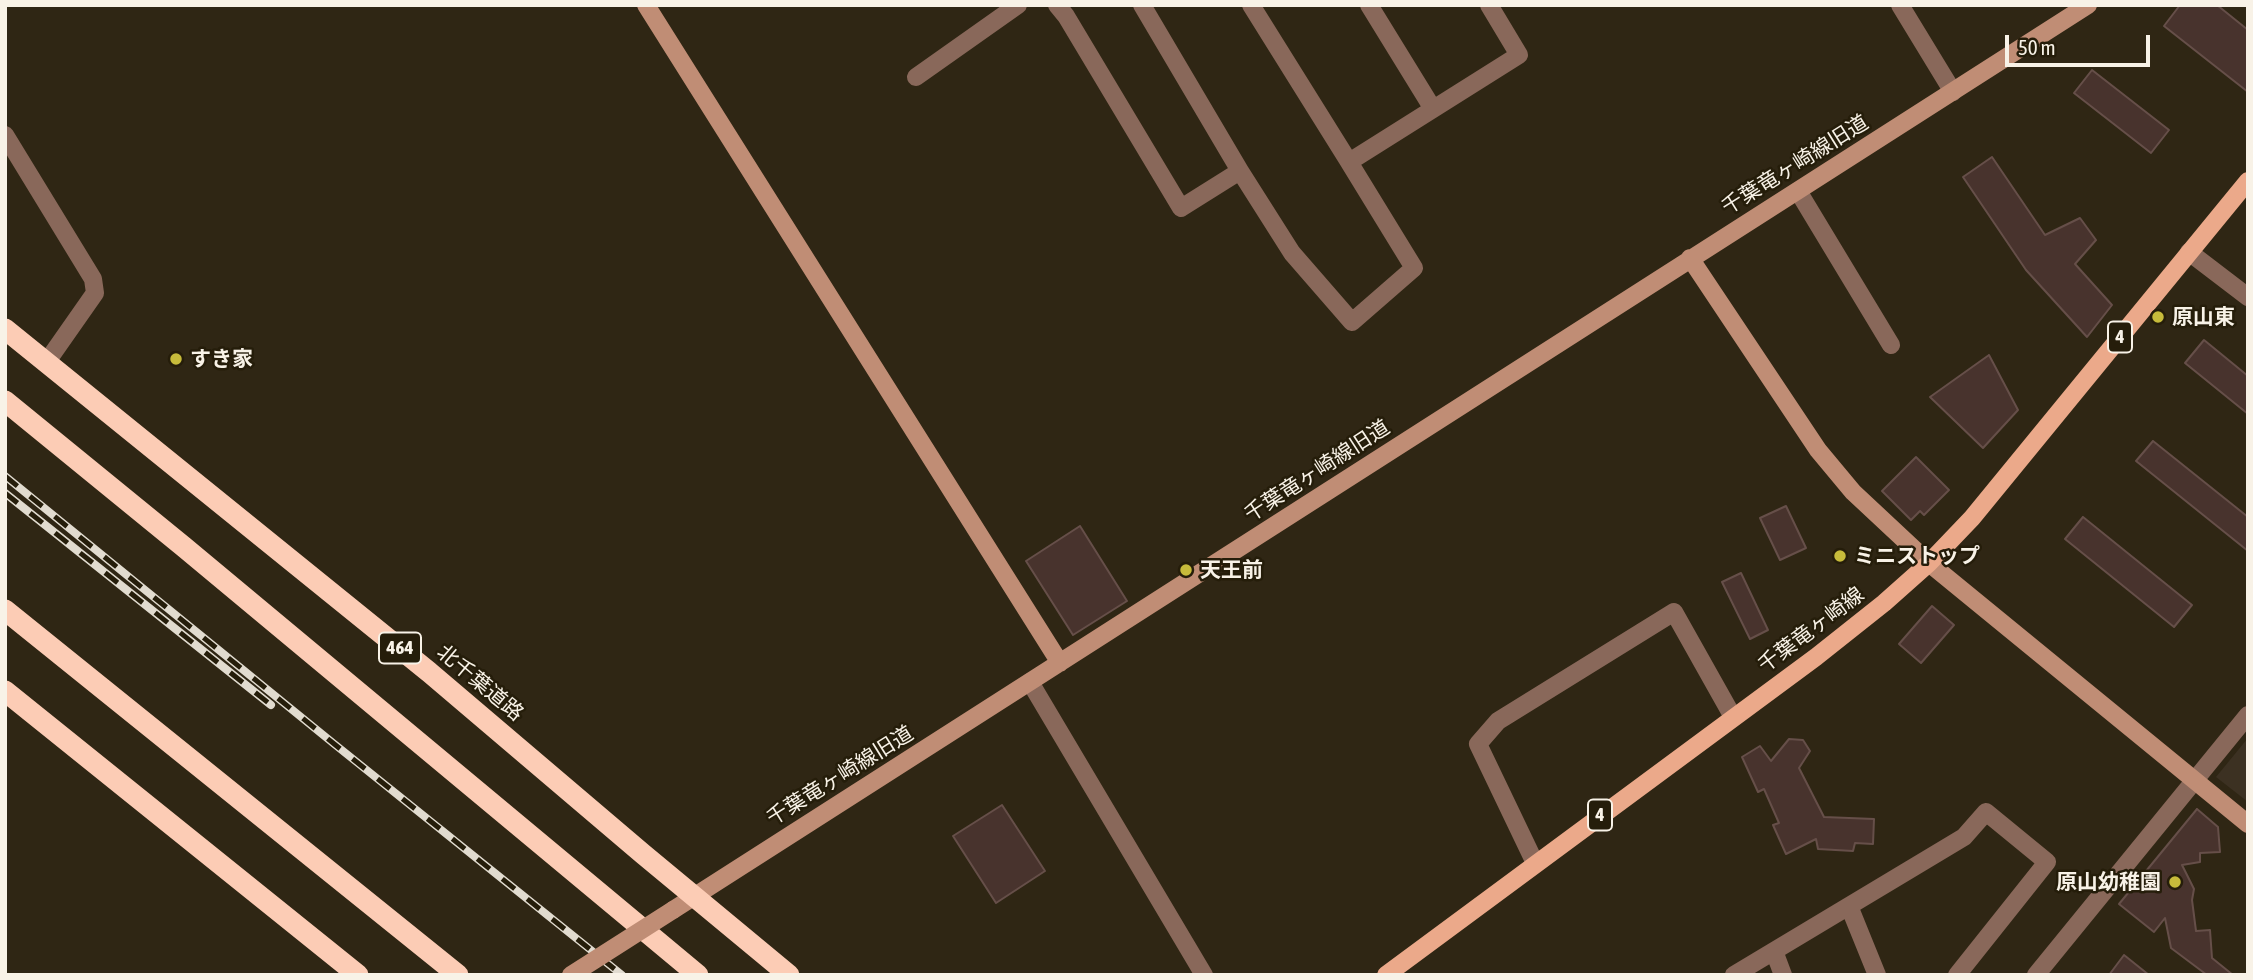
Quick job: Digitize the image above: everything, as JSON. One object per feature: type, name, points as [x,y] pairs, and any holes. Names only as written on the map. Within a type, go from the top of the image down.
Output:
[{"type":"highway","name":"北千葉道路","points":[[5,329],[429,672],[789,975]]},
{"type":"highway","points":[[5,401],[698,975]]},
{"type":"highway","points":[[5,610],[458,975]]},
{"type":"highway","points":[[5,691],[358,975]]},
{"type":"main road","name":"千葉竜ヶ崎線","points":[[1386,975],[1854,627],[1929,563],[1979,509],[2248,182]]},
{"type":"street","points":[[916,77],[1018,5]]},
{"type":"street","points":[[1057,5],[1181,208],[1240,171]]},
{"type":"street","points":[[1142,5],[1292,253],[1352,322],[1414,268],[1251,5]]},
{"type":"street","points":[[1369,5],[1433,109]]},
{"type":"street","points":[[1349,162],[1520,55],[1489,5]]},
{"type":"street","points":[[1900,5],[1954,92]]},
{"type":"street","name":"千葉竜ヶ崎線旧道","points":[[571,975],[2088,5]]},
{"type":"street","points":[[648,6],[1060,663]]},
{"type":"street","points":[[5,135],[93,279],[95,293],[46,363]]},
{"type":"street","points":[[1798,191],[1891,345]]},
{"type":"street","points":[[2189,252],[2248,297]]},
{"type":"street","points":[[1690,258],[1818,450],[1853,492],[1929,563],[2248,824]]},
{"type":"street","points":[[1535,863],[1478,744],[1498,721],[1674,612],[1733,717]]},
{"type":"street","points":[[1030,682],[1204,975]]},
{"type":"street","points":[[2036,975],[2248,715]]},
{"type":"street","points":[[1734,975],[1964,837],[1986,812],[2047,862],[1957,975]]},
{"type":"street","points":[[1849,906],[1877,975]]},
{"type":"street","points":[[1774,951],[1783,975]]},
{"type":"shaded area","points":[[2248,738],[2248,802],[2216,777]]},
{"type":"building","points":[[2180,5],[2217,5],[2248,30],[2248,92],[2164,26]]},
{"type":"building","points":[[2092,70],[2169,130],[2151,153],[2074,93]]},
{"type":"building","points":[[1992,157],[2045,235],[2080,218],[2096,240],[2075,264],[2112,305],[2087,337],[2026,270],[1963,177]]},
{"type":"building","points":[[2204,340],[2248,376],[2248,414],[2185,363]]},
{"type":"building","points":[[1989,355],[2018,410],[1983,448],[1930,397]]},
{"type":"building","points":[[2153,441],[2248,517],[2248,551],[2136,461]]},
{"type":"building","points":[[1916,457],[1949,490],[1924,515],[1920,511],[1911,520],[1882,491]]},
{"type":"building","points":[[1786,506],[1806,548],[1780,560],[1760,518]]},
{"type":"building","points":[[2083,517],[2192,605],[2174,627],[2065,539]]},
{"type":"building","points":[[1080,526],[1127,601],[1073,635],[1026,561]]},
{"type":"building","points":[[1741,573],[1768,630],[1750,639],[1722,582]]},
{"type":"building","points":[[1932,606],[1954,625],[1921,663],[1899,644]]},
{"type":"building","points":[[1789,739],[1803,740],[1810,751],[1799,768],[1824,817],[1874,819],[1873,844],[1855,843],[1853,851],[1818,849],[1816,839],[1786,854],[1773,825],[1779,823],[1764,789],[1758,792],[1742,757],[1760,746],[1771,761]]},
{"type":"building","points":[[1002,805],[1045,871],[996,903],[953,836]]},
{"type":"building","points":[[2197,809],[2218,827],[2220,852],[2200,853],[2200,862],[2182,865],[2194,889],[2192,900],[2196,931],[2210,930],[2212,958],[2233,975],[2207,975],[2171,948],[2165,918],[2154,932],[2119,904]]},
{"type":"building","points":[[2124,955],[2149,975],[2109,975]]},
{"type":"railway","points":[[5,476],[622,975]]},
{"type":"railway","points":[[5,493],[271,705]]},
{"type":"place","name":"原山東","points":[[2158,317]]},
{"type":"place","name":"すき家","points":[[176,359]]},
{"type":"place","name":"ミニストップ","points":[[1840,556]]},
{"type":"place","name":"天王前","points":[[1186,570]]},
{"type":"place","name":"原山幼稚園","points":[[2175,882]]}]
